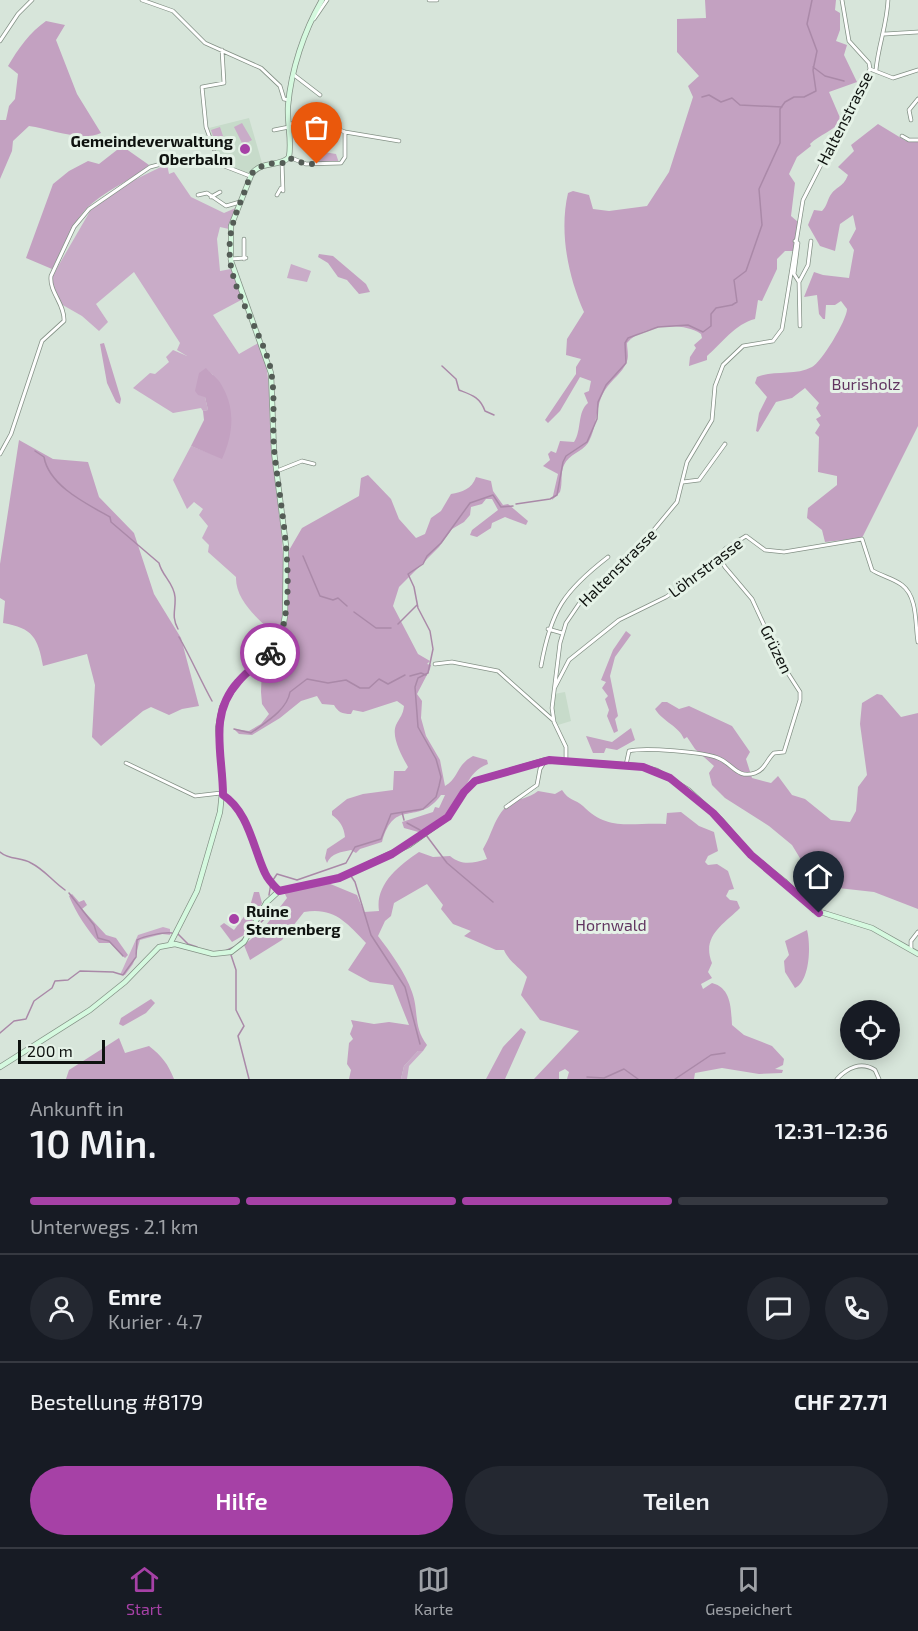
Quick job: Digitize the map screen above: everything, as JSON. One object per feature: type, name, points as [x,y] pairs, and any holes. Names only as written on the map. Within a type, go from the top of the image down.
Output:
[{"type":"street","points":[[0,41],[18,14],[32,0]]},
{"type":"street","points":[[142,0],[173,11],[205,43],[265,71],[280,86],[284,98],[289,100]]},
{"type":"street","points":[[289,158],[289,100],[294,75],[312,20],[322,0]]},
{"type":"street","points":[[312,20],[327,0]]},
{"type":"street","points":[[429,0],[437,0]]},
{"type":"street","name":"Haltenstrasse","points":[[566,761],[566,747],[552,720],[562,633],[583,598],[637,551],[673,508],[680,496],[688,459],[711,424],[714,386],[723,365],[743,346],[772,341],[780,333],[805,194],[870,69],[869,63],[849,41],[842,0]]},
{"type":"street","points":[[876,70],[876,56],[885,34],[888,0]]},
{"type":"street","points":[[885,34],[918,32]]},
{"type":"street","points":[[214,149],[206,127],[202,87],[224,83],[222,50]]},
{"type":"street","points":[[870,69],[893,78],[918,70]]},
{"type":"street","points":[[294,75],[320,95]]},
{"type":"street","points":[[910,120],[909,110],[918,99]]},
{"type":"street","points":[[274,130],[314,120],[346,134],[399,141]]},
{"type":"street","points":[[289,158],[306,164],[336,164],[344,160],[346,134]]},
{"type":"street","points":[[902,136],[909,140],[918,140]]},
{"type":"street","points":[[243,172],[254,171],[269,163],[282,163],[289,158]]},
{"type":"street","points":[[0,454],[11,434],[42,341],[64,321],[64,314],[51,284],[51,276],[75,227],[85,213],[108,194],[155,165],[183,159],[217,162],[250,176]]},
{"type":"street","points":[[278,195],[282,190],[282,163]]},
{"type":"street","points":[[170,944],[197,891],[223,794],[218,737],[222,707],[239,680],[274,648],[284,625],[286,546],[277,471],[269,365],[230,259],[230,228],[254,171]]},
{"type":"street","points":[[211,197],[220,192]]},
{"type":"street","points":[[198,195],[205,193],[226,206],[242,201]]},
{"type":"street","points":[[230,259],[245,258],[244,239]]},
{"type":"street","name":"Haltenstrasse","points":[[795,241],[798,244],[794,274],[799,282]]},
{"type":"street","name":"Haltenstrasse","points":[[800,326],[799,282],[808,265],[812,241]]},
{"type":"street","points":[[682,482],[693,483],[700,478],[725,444]]},
{"type":"street","points":[[277,471],[302,461],[314,464]]},
{"type":"street","name":"Löhrstrasse","points":[[554,688],[564,666],[572,657],[626,615],[663,599],[699,575],[718,555],[746,536],[765,550],[784,552],[862,539],[872,570],[907,589],[916,608],[914,619],[918,642]]},
{"type":"street","name":"Grüzen","points":[[626,765],[629,751],[655,748],[709,755],[724,761],[735,772],[747,774],[759,771],[774,753],[784,752],[800,700],[800,692],[782,664],[753,599],[725,567],[718,555]]},
{"type":"street","points":[[541,666],[548,629],[556,610],[572,589],[608,557]]},
{"type":"street","points":[[548,629],[562,633]]},
{"type":"street","points":[[435,664],[452,662],[500,672],[540,706],[552,720]]},
{"type":"street","points":[[506,807],[537,785],[540,769],[546,760]]},
{"type":"street","points":[[0,1067],[78,1018],[125,982],[152,952],[170,944],[213,954],[231,952],[244,942],[266,903],[279,891],[339,878],[392,854],[448,817],[464,792],[475,781],[546,760],[626,765],[653,770],[681,785],[721,820],[751,855],[784,881],[814,910],[863,925],[903,944],[918,954]]},
{"type":"street","points":[[126,763],[165,779],[195,796],[223,794],[231,800],[244,820],[271,882],[279,891]]},
{"type":"street","points":[[903,944],[911,941],[918,932]]},
{"type":"street","points":[[911,941],[911,949]]},
{"type":"street","points":[[837,1079],[848,1070],[863,1066],[875,1070],[879,1079]]},
{"type":"shaded area","points":[[249,118],[262,163],[249,175],[231,166],[215,150],[209,128]]},
{"type":"shaded area","points":[[242,123],[252,140],[243,145],[234,127]]},
{"type":"shaded area","points":[[220,127],[226,145],[217,148],[211,130]]},
{"type":"shaded area","points":[[318,151],[336,154],[339,163],[317,163]]},
{"type":"shaded area","points":[[167,164],[169,174],[174,172],[191,197],[224,213],[238,207],[229,229],[220,227],[217,239],[220,271],[231,269],[243,299],[213,315],[239,354],[260,342],[264,355],[284,569],[283,613],[277,637],[245,603],[240,595],[236,577],[208,552],[209,545],[202,538],[208,526],[199,515],[203,509],[194,502],[187,509],[173,480],[191,446],[222,458],[213,375],[208,371],[205,397],[208,410],[203,411],[201,408],[173,413],[133,388],[150,373],[155,374],[169,362],[166,357],[173,350],[187,356],[177,350],[180,343],[134,272],[96,304],[108,322],[99,331],[82,316],[61,304],[52,284],[53,275],[93,206],[126,184]]},
{"type":"shaded area","points":[[291,264],[311,271],[307,282],[287,278]]},
{"type":"shaded area","points":[[565,692],[571,721],[558,725],[554,716],[554,694]]},
{"type":"shaded area","points":[[163,927],[170,929],[170,935],[162,934],[140,940],[133,964],[125,975],[120,975],[138,935]]},
{"type":"shaded area","points":[[418,1051],[423,1051],[409,1066],[407,1079],[401,1079],[404,1066]]},
{"type":"green space","points":[[705,0],[836,0],[835,10],[840,13],[840,30],[836,41],[847,45],[844,55],[857,82],[829,92],[841,120],[797,157],[789,174],[795,183],[791,216],[798,222],[793,251],[785,251],[777,259],[777,269],[762,301],[758,300],[755,319],[735,329],[707,356],[707,360],[689,366],[690,357],[696,348],[694,345],[702,338],[701,334],[693,330],[684,327],[662,327],[642,332],[627,343],[627,361],[602,396],[588,443],[566,461],[562,471],[560,492],[552,500],[558,474],[543,466],[550,460],[548,454],[551,451],[556,453],[560,441],[574,442],[582,411],[588,403],[584,393],[589,391],[591,381],[580,377],[560,411],[548,423],[545,420],[576,374],[576,367],[581,359],[566,355],[567,339],[584,312],[573,284],[567,254],[564,223],[568,193],[573,191],[589,195],[593,209],[609,211],[647,206],[669,172],[693,97],[688,86],[699,76],[677,52],[677,19],[706,18]]},
{"type":"green space","points":[[46,21],[65,25],[56,40],[77,94],[101,133],[75,136],[29,126],[13,141],[12,151],[0,179],[0,120],[6,120],[9,106],[15,99],[18,74],[8,66],[25,41]]},
{"type":"green space","name":"Burisholz","points":[[878,124],[906,141],[918,142],[918,426],[862,538],[825,542],[822,530],[807,518],[808,508],[837,485],[837,476],[818,472],[819,437],[815,433],[820,425],[816,419],[821,416],[816,408],[819,403],[805,388],[792,398],[776,402],[758,432],[756,431],[759,413],[767,397],[755,383],[757,377],[764,375],[805,370],[812,367],[827,350],[843,322],[847,309],[841,301],[835,305],[826,305],[825,319],[823,319],[819,314],[817,295],[804,297],[814,272],[849,278],[854,250],[849,242],[856,229],[853,215],[840,224],[835,251],[820,246],[808,225],[814,210],[822,211],[832,193],[846,179],[848,175],[838,167],[854,151],[851,145]]},
{"type":"green space","points":[[122,146],[149,165],[88,207],[73,227],[52,269],[26,258],[53,184],[69,171],[88,161],[99,164]]},
{"type":"green space","points":[[319,254],[333,256],[366,284],[370,292],[359,294],[347,280],[338,277],[328,263],[318,257]]},
{"type":"green space","points":[[104,343],[121,399],[120,404],[116,402],[107,383],[100,344]]},
{"type":"green space","points":[[206,368],[225,390],[231,410],[231,429],[222,459],[191,446],[204,420],[203,411],[208,410],[205,397],[198,395],[195,391],[199,373]]},
{"type":"green space","points":[[19,440],[53,459],[88,462],[99,497],[134,533],[154,594],[181,638],[199,706],[182,709],[169,715],[151,707],[101,746],[92,737],[95,685],[87,654],[43,666],[36,641],[28,631],[3,623],[5,601],[0,598],[0,564]]},
{"type":"green space","points":[[368,475],[391,499],[399,519],[416,538],[425,534],[431,518],[441,511],[451,494],[466,489],[476,477],[491,481],[493,491],[503,505],[508,504],[528,521],[526,525],[505,517],[492,523],[491,528],[477,537],[470,535],[472,530],[498,510],[492,499],[486,499],[482,504],[471,507],[470,515],[464,522],[452,529],[439,547],[399,587],[393,606],[418,654],[430,661],[427,664],[431,665],[430,669],[417,694],[422,701],[421,718],[426,736],[440,760],[445,786],[450,783],[463,763],[473,756],[487,760],[488,764],[470,778],[452,810],[422,833],[404,828],[402,822],[433,812],[435,807],[439,808],[445,795],[441,795],[432,805],[423,810],[393,820],[382,842],[360,849],[356,853],[351,850],[337,854],[327,863],[325,858],[327,849],[345,837],[343,827],[332,815],[332,811],[347,799],[363,794],[393,790],[394,771],[405,771],[408,767],[395,735],[396,725],[404,706],[397,701],[363,712],[353,710],[351,714],[348,714],[341,712],[334,705],[322,704],[317,696],[301,701],[280,718],[252,735],[239,734],[234,729],[249,731],[261,724],[269,714],[262,704],[262,664],[282,637],[288,552],[302,528],[359,496],[361,478]]},
{"type":"green space","points":[[626,631],[631,635],[615,657],[610,676],[618,716],[615,719],[618,731],[614,733],[607,716],[609,710],[605,699],[608,696],[602,688],[606,682],[601,680],[613,650]]},
{"type":"green space","points":[[877,694],[882,695],[901,717],[918,713],[918,909],[874,892],[829,887],[812,878],[792,845],[769,826],[725,798],[712,785],[709,773],[714,766],[695,749],[687,737],[684,739],[655,709],[662,702],[667,702],[679,709],[689,706],[732,726],[750,752],[746,759],[752,778],[771,783],[778,776],[792,795],[805,799],[831,820],[850,822],[856,811],[858,787],[867,775],[860,724],[862,703]]},
{"type":"green space","points":[[631,728],[635,740],[617,750],[606,748],[604,753],[593,753],[586,736],[612,742]]},
{"type":"green space","name":"Hornwald","points":[[562,790],[592,814],[611,823],[666,824],[667,813],[681,812],[699,826],[714,832],[718,851],[708,856],[705,862],[708,865],[717,864],[728,871],[734,889],[729,890],[726,896],[730,900],[737,901],[740,908],[721,925],[712,938],[709,954],[712,963],[708,972],[712,978],[701,984],[703,989],[712,983],[723,989],[729,999],[732,1025],[744,1035],[772,1046],[784,1059],[783,1065],[775,1069],[783,1070],[782,1073],[759,1074],[722,1068],[695,1073],[694,1079],[567,1079],[569,1072],[565,1069],[559,1072],[559,1079],[534,1079],[579,1031],[540,1020],[521,995],[527,977],[524,973],[504,950],[496,950],[464,936],[471,931],[453,924],[441,909],[443,905],[427,884],[394,903],[391,916],[385,921],[378,936],[409,985],[420,1032],[427,1045],[404,1066],[401,1079],[349,1079],[351,1070],[347,1064],[349,1043],[353,1039],[350,1034],[353,1026],[351,1020],[374,1024],[389,1022],[409,1025],[393,985],[370,982],[348,970],[366,943],[339,918],[332,914],[314,911],[304,912],[282,940],[250,960],[244,945],[263,929],[287,898],[284,892],[328,883],[357,895],[364,912],[379,911],[384,885],[403,863],[419,852],[433,857],[450,856],[463,862],[487,859],[483,849],[499,815],[508,805],[538,791],[555,794]]},
{"type":"green space","points":[[254,892],[259,892],[262,903],[244,935],[232,942],[220,926],[224,923],[234,930],[249,910]]},
{"type":"green space","points":[[72,894],[79,902],[84,900],[87,905],[82,909],[106,935],[116,938],[128,955],[125,958],[110,943],[99,943],[75,909],[69,896]]},
{"type":"green space","points":[[807,930],[808,962],[804,978],[795,988],[785,972],[784,961],[789,955],[785,941]]},
{"type":"green space","points":[[151,999],[155,1003],[146,1013],[123,1026],[119,1024],[121,1018]]},
{"type":"green space","points":[[521,1028],[526,1032],[505,1079],[486,1079],[503,1047]]},
{"type":"green space","points":[[119,1038],[125,1053],[149,1046],[158,1053],[174,1079],[66,1079],[69,1070]]},
{"type":"waterway","points":[[516,504],[550,499],[557,495],[566,456],[587,442],[597,419],[598,402],[606,385],[626,363],[625,343],[628,338],[658,327],[688,325],[703,332],[711,326],[711,314],[716,308],[737,302],[734,280],[746,271],[762,225],[759,189],[780,143],[780,109],[785,102],[794,97],[804,97],[816,91],[813,70],[817,51],[807,24],[812,0]]},
{"type":"waterway","points":[[813,67],[825,76],[844,81]]},
{"type":"waterway","points":[[702,97],[709,95],[721,102],[732,98],[740,105],[782,107]]},
{"type":"waterway","points":[[442,366],[456,379],[459,390],[475,397],[485,411],[494,415]]},
{"type":"waterway","points":[[35,451],[44,457],[53,477],[61,485],[80,500],[110,517],[111,522],[159,563],[174,592],[174,617],[178,629]]},
{"type":"waterway","points":[[269,895],[271,883],[277,874],[297,880],[346,863],[355,847],[381,839],[391,814],[423,809],[436,797],[441,777],[436,759],[418,727],[415,687],[418,678],[428,673],[433,649],[430,631],[418,608],[414,587],[408,574],[423,564],[470,503],[493,495],[501,507],[513,506]]},
{"type":"waterway","points":[[303,556],[320,596],[333,600],[338,598],[347,606]]},
{"type":"waterway","points":[[398,624],[417,605]]},
{"type":"waterway","points":[[354,612],[376,628],[391,628]]},
{"type":"waterway","points":[[179,637],[212,701]]},
{"type":"waterway","points":[[410,676],[421,673],[426,675]]},
{"type":"waterway","points":[[234,729],[251,733],[275,715],[285,704],[290,692],[307,679],[328,683],[346,680],[360,688],[369,688],[379,679],[388,684],[405,675]]},
{"type":"waterway","points":[[402,812],[404,820]]},
{"type":"waterway","points":[[407,823],[420,830]]},
{"type":"waterway","points":[[426,835],[447,863],[493,902]]},
{"type":"waterway","points":[[0,852],[36,866],[65,890]]},
{"type":"waterway","points":[[351,876],[355,882],[371,935],[405,987],[420,1044]]},
{"type":"waterway","points":[[69,893],[94,925],[98,938],[109,941],[123,956]]},
{"type":"waterway","points":[[253,931],[265,918],[268,904]]},
{"type":"waterway","points":[[0,1033],[14,1021],[26,1019],[34,1001],[52,988],[55,981],[68,980],[80,971],[113,972],[123,975],[136,957],[137,940],[172,933]]},
{"type":"waterway","points":[[177,933],[188,944],[197,947]]},
{"type":"waterway","points":[[238,944],[245,937]]},
{"type":"waterway","points":[[225,951],[234,947]]},
{"type":"waterway","points":[[231,955],[236,970],[236,1010],[244,1026],[238,1036],[249,1079]]},
{"type":"waterway","points":[[675,1079],[711,1055],[725,1053]]},
{"type":"waterway","points":[[587,1077],[604,1078],[624,1069],[638,1079]]},
{"type":"way so far","points":[[270,653],[278,643],[284,625],[286,573],[285,534],[272,429],[273,384],[264,348],[233,271],[230,232],[250,176],[256,169],[271,163],[284,163],[289,158],[306,164],[317,164]]},
{"type":"place","name":"Gemeindeverwaltung Oberbalm","points":[[245,149]]},
{"type":"place","name":"Ruine Sternenberg","points":[[234,919]]},
{"type":"route","points":[[270,653],[239,680],[225,699],[218,737],[223,795],[231,800],[244,820],[265,874],[279,891],[292,886],[339,878],[392,854],[445,820],[464,792],[475,781],[539,760],[549,760],[643,767],[670,778],[688,790],[721,820],[751,855],[819,913]]}]
